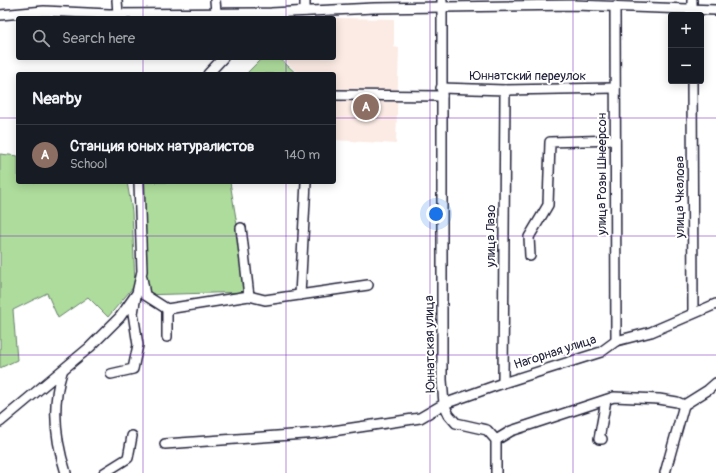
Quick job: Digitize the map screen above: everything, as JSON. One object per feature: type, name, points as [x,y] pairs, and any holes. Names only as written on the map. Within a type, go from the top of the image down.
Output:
[{"type":"street","points":[[117,0],[118,14]]},
{"type":"street","points":[[215,0],[216,12]]},
{"type":"street","points":[[305,0],[305,11]]},
{"type":"street","points":[[0,15],[44,11],[118,14],[216,12],[268,15],[374,4],[442,3],[599,3],[615,6],[716,10]]},
{"type":"street","name":"Юннатская улица","points":[[165,444],[319,433],[420,418],[444,404],[442,380],[442,3]]},
{"type":"street","name":"улица Розы Шнеерсон","points":[[615,6],[616,341]]},
{"type":"street","points":[[210,72],[221,60]]},
{"type":"street","name":"улица Чкалова","points":[[692,84],[693,312]]},
{"type":"street","name":"Юннатский переулок","points":[[336,95],[615,88]]},
{"type":"street","name":"улица Лазо","points":[[503,383],[505,90]]},
{"type":"street","points":[[530,256],[529,237],[548,205],[550,142],[615,140]]},
{"type":"street","points":[[139,184],[142,274],[146,295],[167,309],[202,305],[221,299],[249,296],[265,300],[368,285]]},
{"type":"street","points":[[300,295],[306,184]]},
{"type":"street","points":[[241,228],[249,296]]},
{"type":"street","points":[[111,374],[134,369],[138,345],[133,313],[142,274]]},
{"type":"street","points":[[0,422],[62,372],[90,347],[120,317],[137,293]]},
{"type":"street","name":"Нагорная улица","points":[[444,404],[503,383],[601,352],[616,341],[651,332],[693,312],[716,304]]},
{"type":"street","points":[[167,309],[167,337]]},
{"type":"street","points":[[62,372],[55,391],[55,421],[60,454],[66,473]]},
{"type":"street","points":[[665,473],[684,405],[708,390],[716,383]]},
{"type":"street","points":[[496,440],[511,431],[614,397],[659,399],[677,402],[684,405]]},
{"type":"street","points":[[602,439],[599,439],[606,400]]},
{"type":"street","points":[[444,404],[449,415],[456,423],[487,430],[496,440],[499,472]]},
{"type":"street","points":[[104,473],[128,458],[132,436]]},
{"type":"shaded area","points":[[336,18],[394,19],[394,47],[399,48],[396,144],[336,140],[336,72],[297,72],[284,60],[336,60]]},
{"type":"green space","points":[[260,60],[281,60],[295,72],[248,72]]},
{"type":"green space","points":[[0,154],[16,156],[16,184],[127,184],[132,211],[135,285],[108,317],[88,297],[58,318],[47,293],[13,310],[17,360],[0,368]]},
{"type":"green space","points":[[143,184],[230,184],[248,292],[141,295]]},
{"type":"place","name":"Станция юных натуралистов","points":[[366,107]]}]
